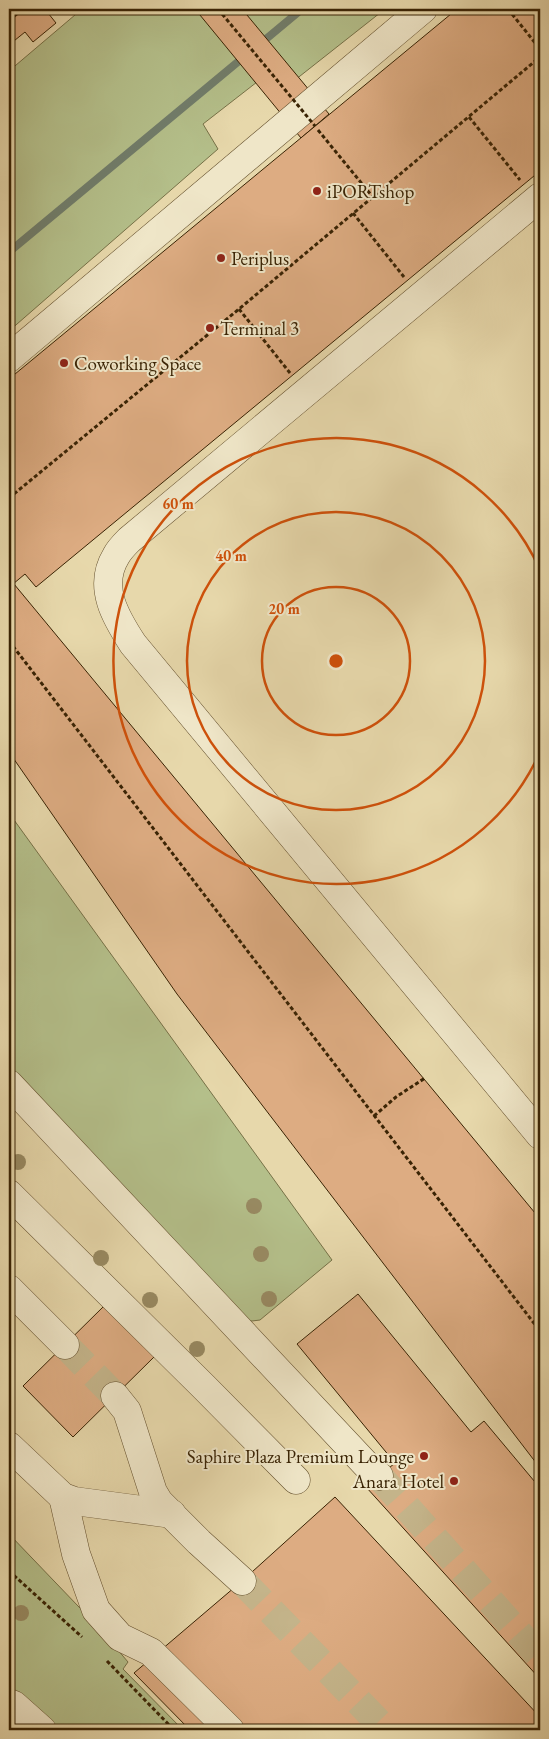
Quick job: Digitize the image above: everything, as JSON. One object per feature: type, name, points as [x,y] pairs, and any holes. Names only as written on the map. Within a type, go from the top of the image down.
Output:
[{"type":"street","points":[[9,358],[423,9]]},
{"type":"street","points":[[532,191],[129,540],[116,556],[108,575],[110,601],[118,621],[133,644],[540,1135]]},
{"type":"street","points":[[9,1084],[373,1472],[379,1476]]},
{"type":"street","points":[[9,1194],[296,1480]]},
{"type":"street","points":[[9,1289],[64,1345]]},
{"type":"street","points":[[115,1396],[127,1411],[153,1492],[160,1502],[199,1542],[242,1581]]},
{"type":"street","points":[[9,1446],[63,1497],[74,1501],[172,1514]]},
{"type":"street","points":[[63,1497],[76,1554],[96,1610],[120,1637],[151,1652],[230,1730]]},
{"type":"street","points":[[9,1703],[14,1705],[42,1730]]},
{"type":"path","points":[[9,20],[23,9]]},
{"type":"path","points":[[218,9],[372,196]]},
{"type":"path","points":[[508,9],[540,48]]},
{"type":"path","points":[[9,498],[239,309],[540,57]]},
{"type":"path","points":[[469,117],[532,191]]},
{"type":"path","points":[[353,213],[408,281]]},
{"type":"path","points":[[239,309],[292,376]]},
{"type":"path","points":[[9,641],[540,1331]]},
{"type":"path","points":[[374,1116],[396,1097],[424,1078]]},
{"type":"green space","points":[[82,9],[385,9],[276,95],[257,82],[203,124],[218,149],[9,331],[9,71]]},
{"type":"green space","points":[[9,813],[332,1260],[260,1320],[244,1320],[9,1073]]},
{"type":"green space","points":[[9,1534],[101,1630],[128,1662],[123,1669],[183,1730],[51,1730],[9,1693]]},
{"type":"building","points":[[9,9],[53,9],[48,13],[56,23],[33,42],[25,32],[9,45]]},
{"type":"building","points":[[195,9],[242,9],[329,114],[301,138]]},
{"type":"building","name":"Terminal 3","points":[[457,9],[540,9],[540,171],[36,587],[25,574],[13,584],[9,578],[9,379]]},
{"type":"building","points":[[9,578],[540,1219],[540,1468],[177,994],[9,752]]},
{"type":"building","name":"Anara Hotel","points":[[358,1294],[471,1432],[484,1421],[540,1488],[540,1679],[366,1487],[395,1463],[297,1344]]},
{"type":"building","points":[[104,1306],[154,1357],[73,1437],[23,1386]]},
{"type":"building","points":[[335,1497],[540,1717],[540,1730],[190,1730],[134,1673],[242,1581]]},
{"type":"waterway","points":[[260,44],[302,9]]},
{"type":"waterway","points":[[9,252],[245,56]]},
{"type":"tunnel","points":[[65,1345],[115,1396]]},
{"type":"tunnel","points":[[379,1476],[540,1657]]},
{"type":"tunnel","points":[[242,1581],[386,1730]]},
{"type":"place","name":"iPORTshop","points":[[317,191]]},
{"type":"place","name":"Periplus","points":[[221,258]]},
{"type":"place","name":"Terminal 3","points":[[210,328]]},
{"type":"place","name":"Coworking Space","points":[[64,363]]},
{"type":"place","name":"Saphire Plaza Premium Lounge","points":[[424,1456]]},
{"type":"place","name":"Anara Hotel","points":[[454,1481]]}]
